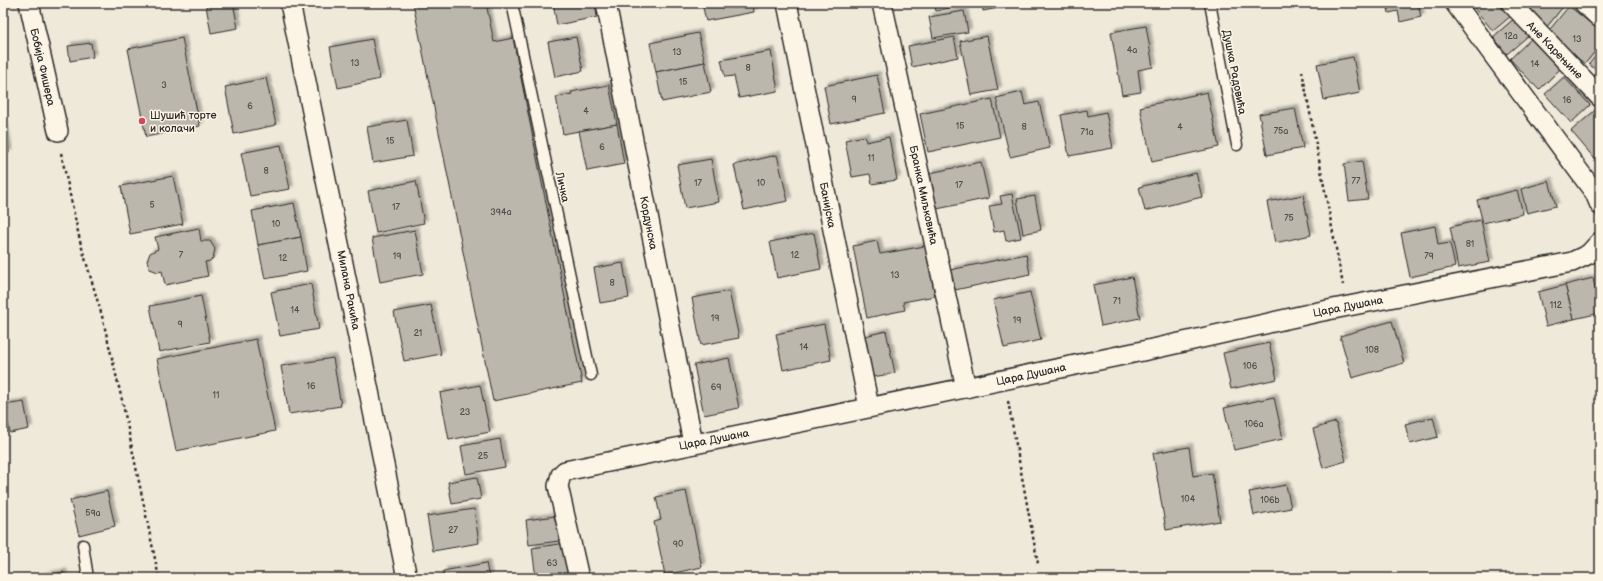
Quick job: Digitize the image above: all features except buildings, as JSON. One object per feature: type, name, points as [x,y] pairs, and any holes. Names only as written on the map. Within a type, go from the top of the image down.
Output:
[{"type":"street","name":"Бобија Фишера","points":[[28,3],[58,131]]},
{"type":"street","name":"Милана Ракића","points":[[290,3],[407,578]]},
{"type":"street","name":"Кордунска","points":[[606,3],[693,443]]},
{"type":"street","name":"Банијска","points":[[787,3],[869,407]]},
{"type":"street","name":"Бранка Миљковића","points":[[882,3],[966,388]]},
{"type":"street","points":[[1455,3],[1594,193],[1600,205]]},
{"type":"street","name":"Ане Карењине","points":[[1511,3],[1600,97]]},
{"type":"street","points":[[1584,3],[1600,18]]},
{"type":"street","name":"Цара Душана","points":[[579,578],[558,486],[561,475],[565,471],[693,443],[1005,380],[1347,307],[1572,262],[1589,254],[1600,242]]},
{"type":"lane","name":"Личка","points":[[512,3],[590,375]]},
{"type":"lane","name":"Душка Радовића","points":[[1210,3],[1238,145]]},
{"type":"lane","points":[[83,545],[88,578]]},
{"type":"path","points":[[1302,71],[1347,307]]},
{"type":"path","points":[[58,131],[80,240],[102,316],[120,392],[159,578]]},
{"type":"path","points":[[1005,380],[1038,564]]},
{"type":"place","name":"Шушић торте и колачи","points":[[142,121]]}]
